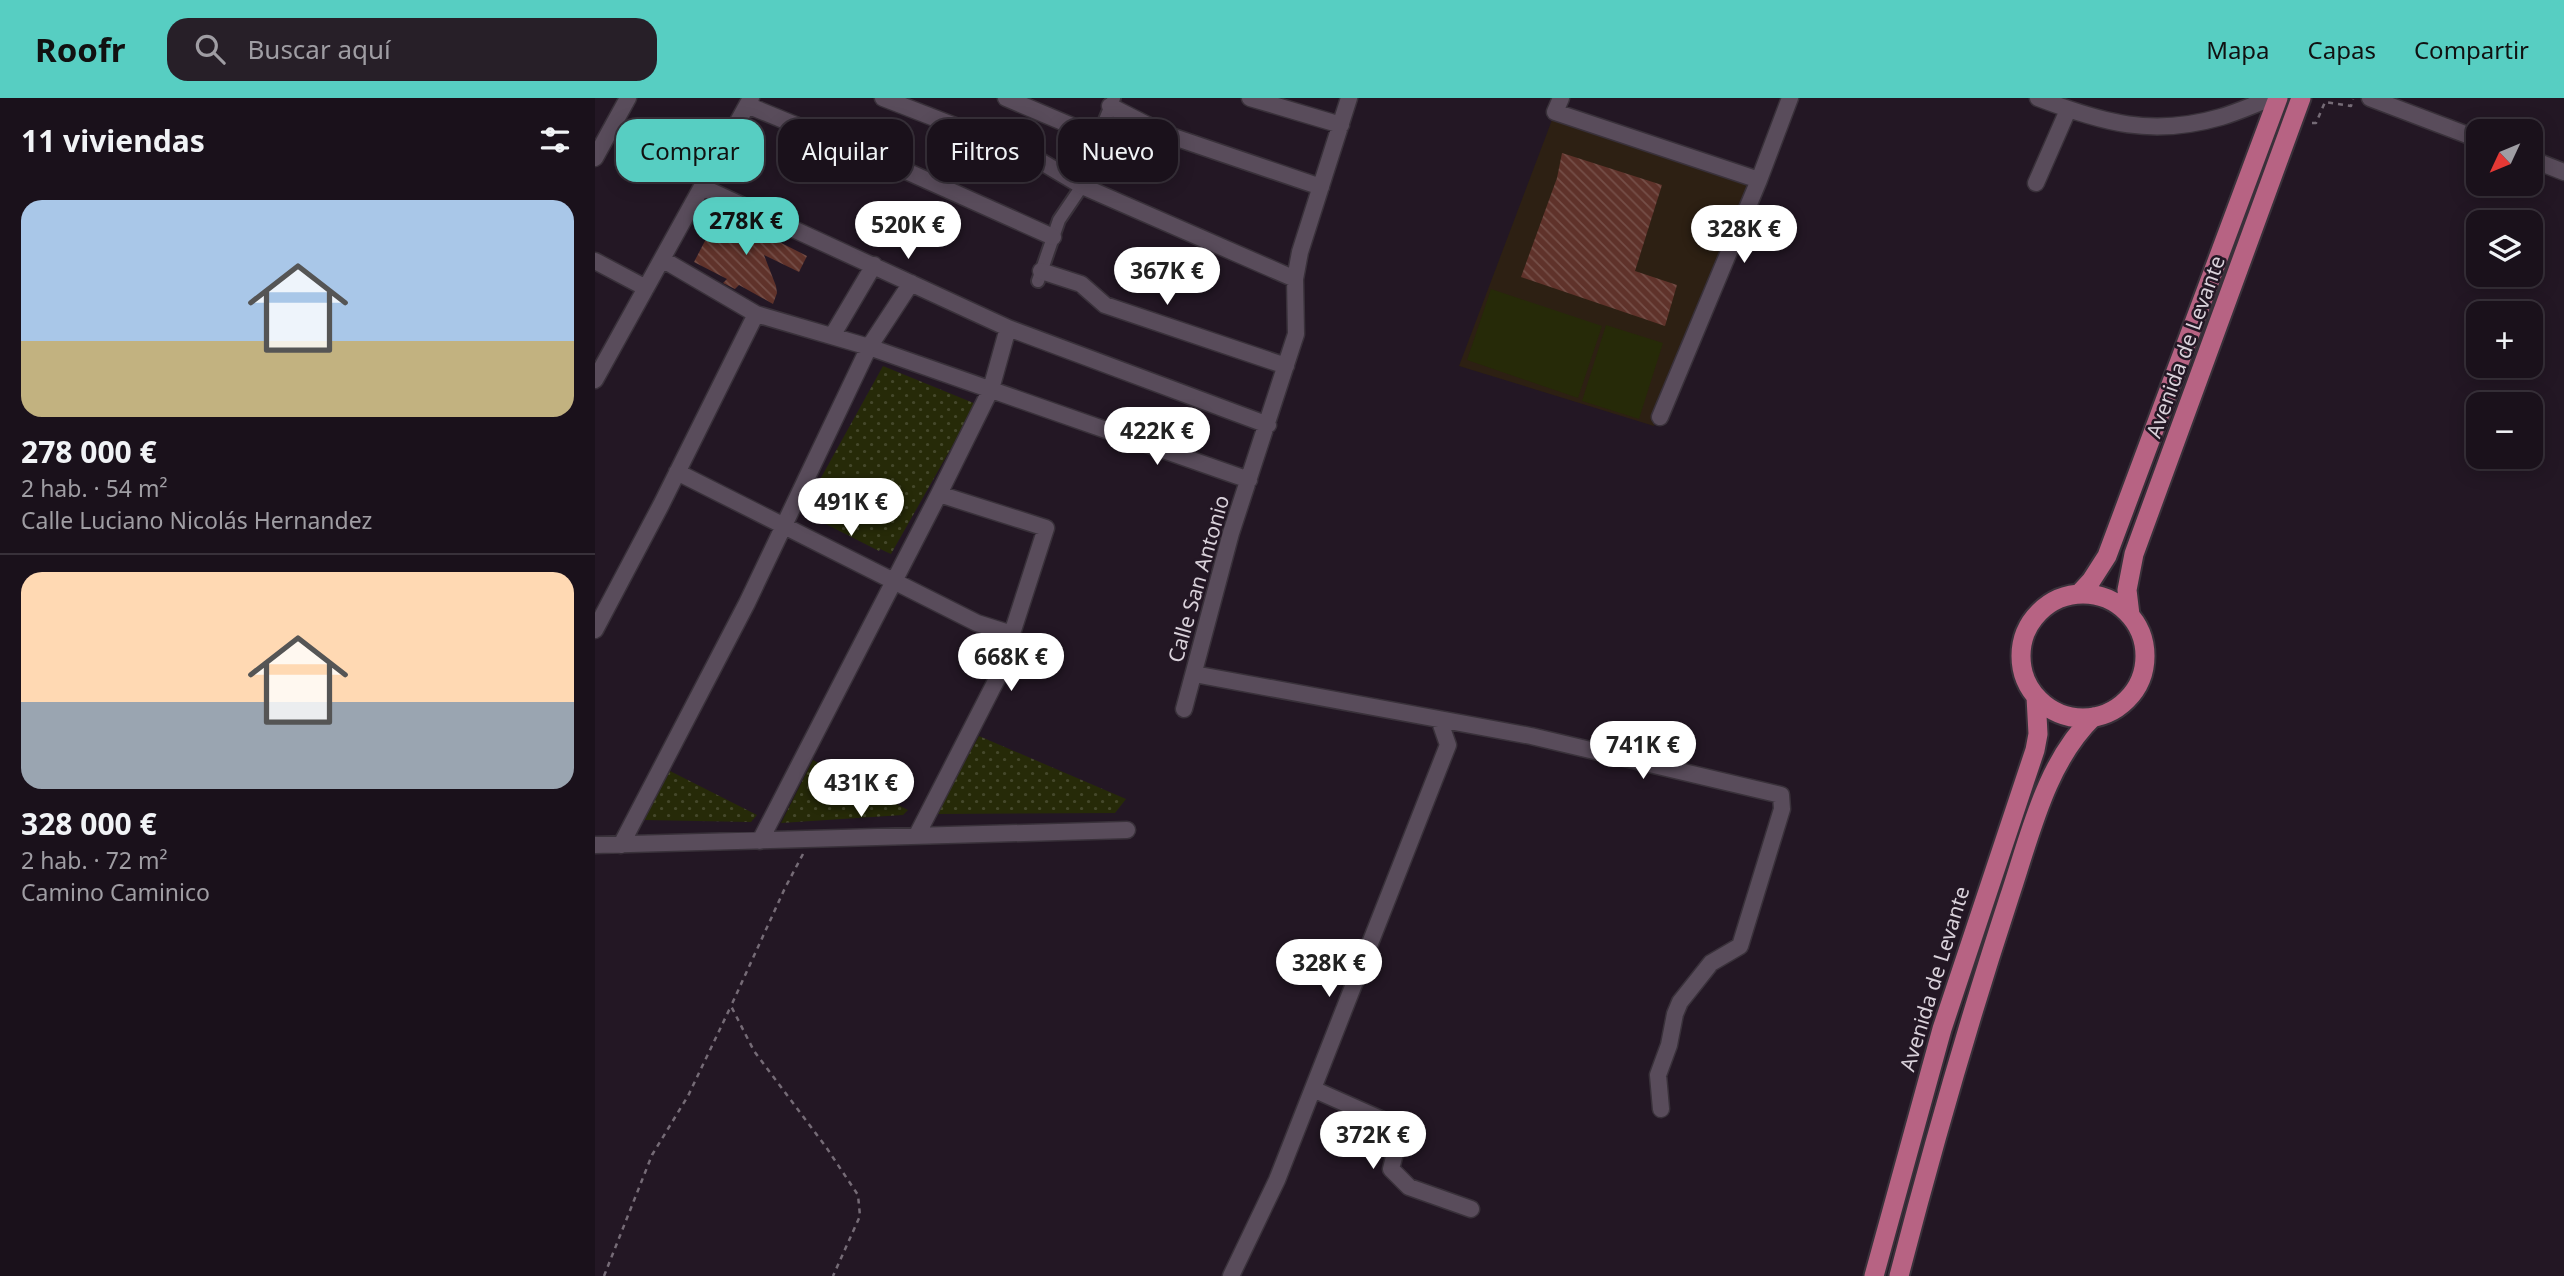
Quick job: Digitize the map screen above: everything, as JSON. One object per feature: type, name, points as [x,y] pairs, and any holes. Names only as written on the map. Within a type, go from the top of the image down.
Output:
[{"type":"main road","name":"Avenida de Levante","points":[[2079,594],[2096,574],[2107,555],[2278,98]]},
{"type":"main road","name":"Avenida de Levante","points":[[2130,615],[2127,590],[2134,554],[2301,98]]},
{"type":"main road","points":[[2079,594],[2102,597],[2122,607],[2130,615],[2141,634],[2145,656],[2141,677],[2122,704],[2093,717],[2068,716],[2056,712],[2036,697],[2029,688],[2021,666],[2022,643],[2031,621],[2047,605],[2068,595],[2079,594]]},
{"type":"main road","name":"Avenida de Levante","points":[[1874,1276],[1942,1029],[2035,750],[2038,734],[2036,697]]},
{"type":"main road","points":[[1899,1276],[1966,1037],[2026,849],[2060,757],[2078,731],[2093,717]]},
{"type":"street","points":[[595,159],[628,98]]},
{"type":"street","points":[[883,98],[1030,155],[1082,186],[1295,279]]},
{"type":"street","points":[[1006,98],[1058,120]]},
{"type":"street","points":[[1250,98],[1341,125]]},
{"type":"street","name":"Calle San Antonio","points":[[1184,709],[1231,533],[1296,334],[1295,279],[1300,252],[1349,98]]},
{"type":"street","points":[[1561,98],[1555,113],[1759,180]]},
{"type":"street","points":[[1660,417],[1759,180],[1790,98]]},
{"type":"street","points":[[2038,98],[2068,110],[2130,126],[2161,127],[2222,116],[2271,98]]},
{"type":"street","points":[[2370,98],[2466,134]]},
{"type":"street","points":[[2395,98],[2419,115]]},
{"type":"street","points":[[595,380],[749,102],[1053,237]]},
{"type":"street","points":[[1105,119],[1112,102],[1165,134],[1321,187]]},
{"type":"street","points":[[2036,183],[2068,110]]},
{"type":"street","points":[[2543,164],[2564,172]]},
{"type":"street","points":[[1083,182],[1059,220],[1040,276],[1081,284],[1105,305],[1286,366]]},
{"type":"street","points":[[702,187],[1009,328],[1268,425]]},
{"type":"street","points":[[662,259],[756,314],[869,347],[1249,480]]},
{"type":"street","points":[[595,261],[646,288]]},
{"type":"street","points":[[832,336],[873,265]]},
{"type":"street","points":[[621,845],[747,603],[869,347],[911,283]]},
{"type":"street","points":[[595,630],[756,314]]},
{"type":"street","points":[[760,841],[991,389],[1009,328]]},
{"type":"street","points":[[677,472],[977,623],[1012,634]]},
{"type":"street","points":[[917,835],[998,677],[1046,528],[939,494]]},
{"type":"street","points":[[1194,674],[1531,736],[1781,795],[1781,809],[1740,946],[1711,963],[1680,1002],[1675,1014],[1658,1075],[1661,1109]]},
{"type":"street","points":[[1231,1276],[1276,1180],[1448,745],[1440,719]]},
{"type":"street","points":[[595,845],[1127,830]]},
{"type":"street","points":[[1313,1089],[1385,1121],[1399,1137],[1391,1169],[1409,1187],[1471,1209]]},
{"type":"path","points":[[604,1276],[652,1155],[688,1096],[785,888],[813,839]]},
{"type":"path","points":[[731,1006],[754,1051],[826,1147],[858,1195],[860,1216],[833,1276]]},
{"type":"shaded area","points":[[1555,112],[1759,180],[1654,426],[1459,366]]},
{"type":"green space","points":[[1491,289],[1602,326],[1578,398],[1467,360]]},
{"type":"green space","points":[[1606,325],[1663,343],[1639,419],[1582,401]]},
{"type":"green space","points":[[883,366],[976,404],[891,554],[880,549],[879,551],[802,512]]},
{"type":"green space","points":[[979,736],[1126,799],[1115,813],[936,814]]},
{"type":"green space","points":[[813,760],[908,810],[903,815],[781,823]]},
{"type":"green space","points":[[670,771],[757,815],[751,822],[644,820]]},
{"type":"building","points":[[1562,153],[1662,185],[1635,271],[1677,285],[1665,326],[1521,277],[1557,178]]},
{"type":"building","points":[[720,212],[807,256],[799,272],[764,255],[776,286],[777,293],[773,304],[739,285],[735,289],[723,283],[727,279],[694,262]]}]
